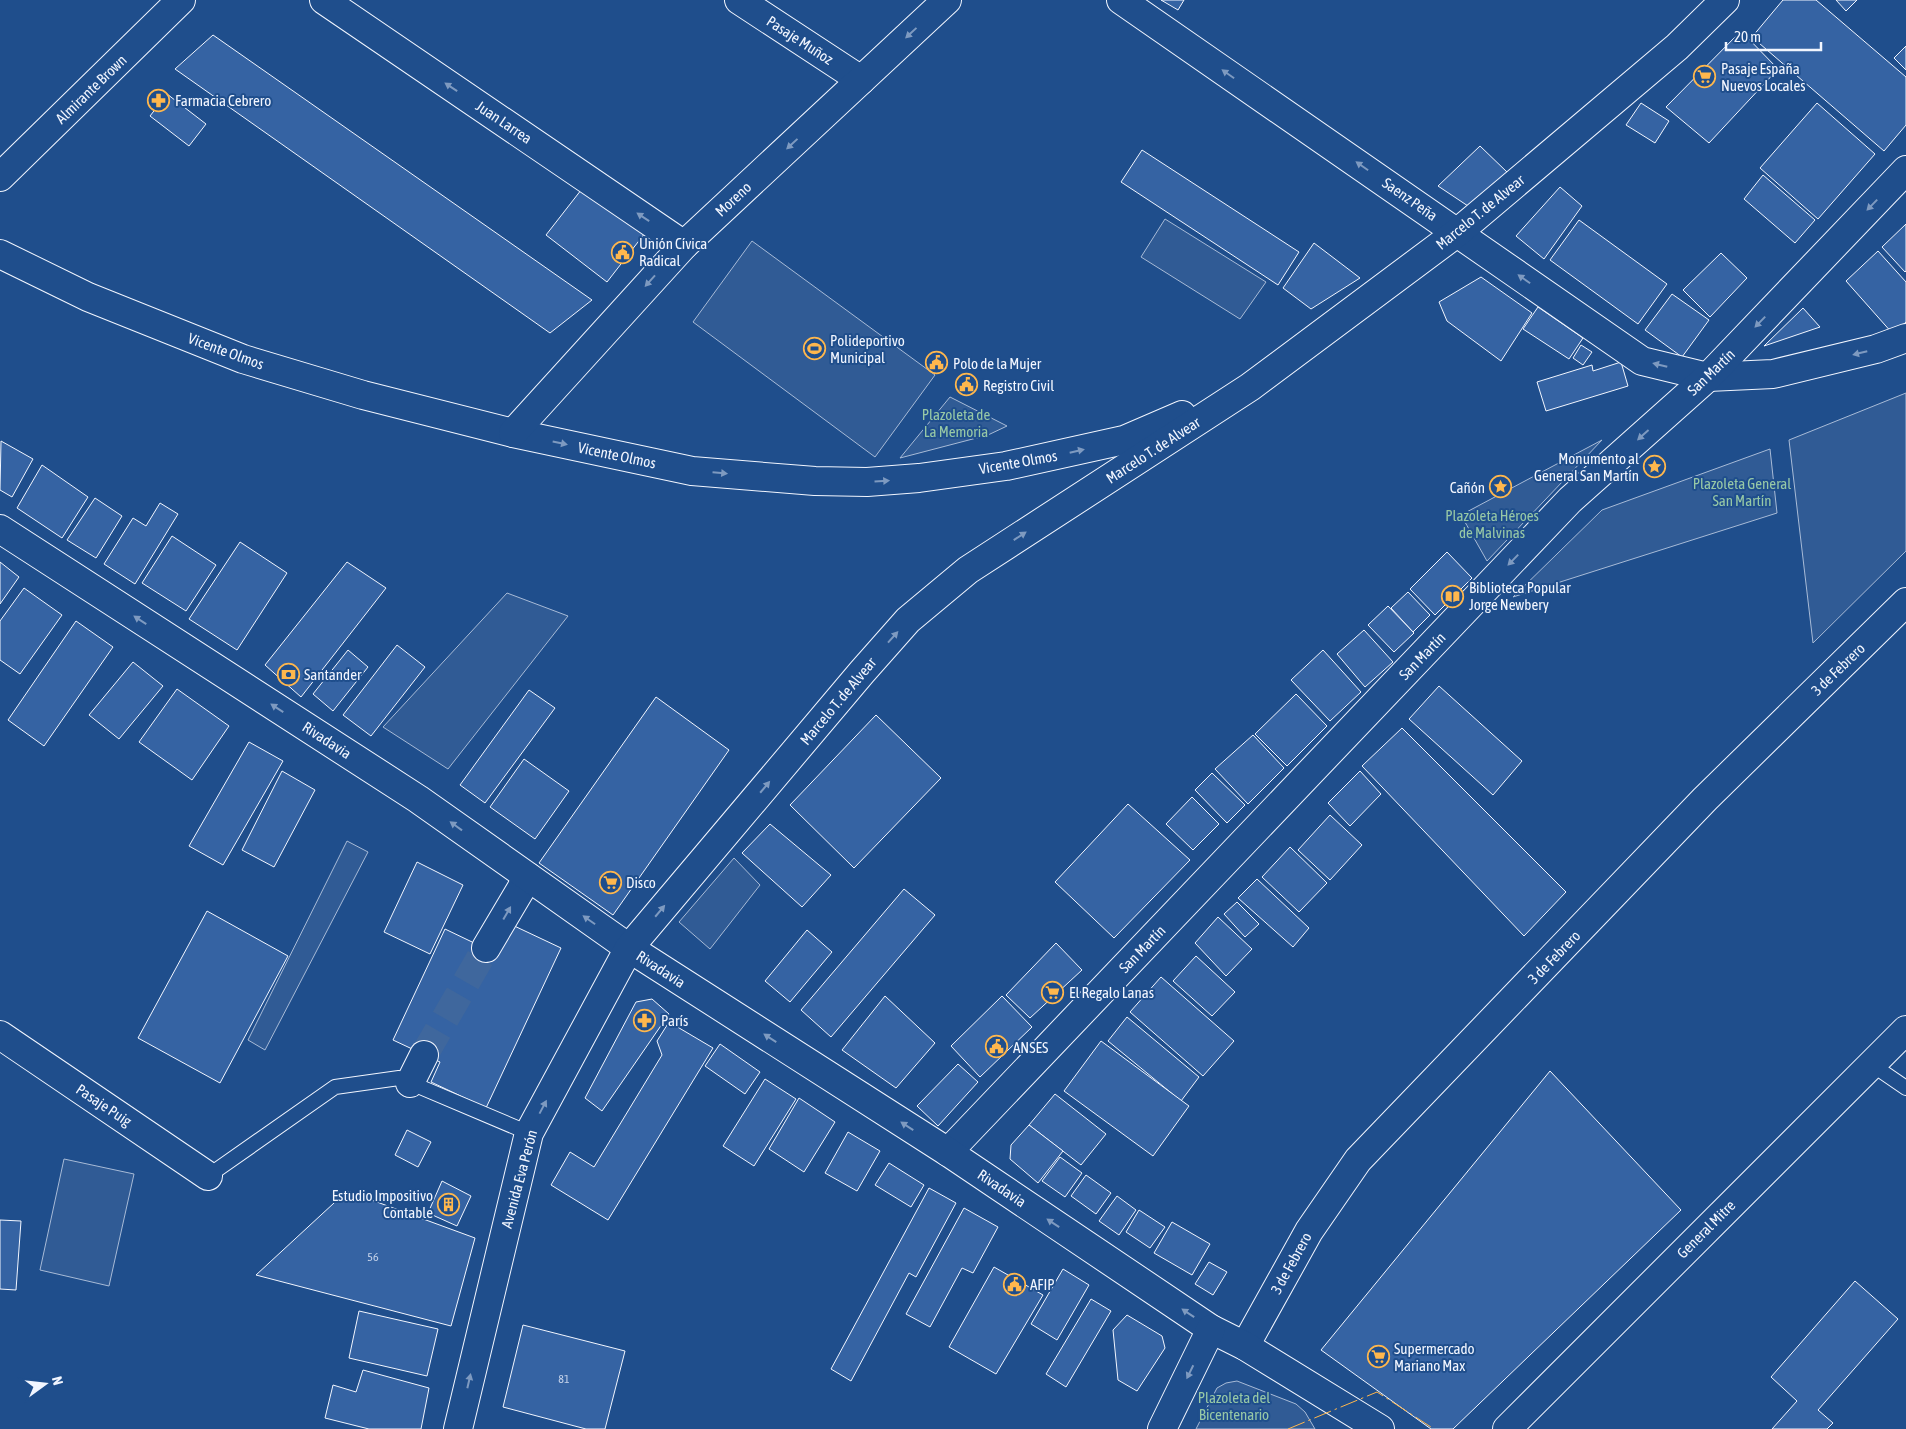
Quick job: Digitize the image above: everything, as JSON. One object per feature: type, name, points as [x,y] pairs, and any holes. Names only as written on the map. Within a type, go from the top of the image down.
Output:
[{"type":"street","name":"Almirante Brown","points":[[0,177],[182,0]]},
{"type":"street","name":"Juan Larrea","points":[[324,0],[684,245]]},
{"type":"street","name":"Pasaje Muñoz","points":[[739,0],[861,80]]},
{"type":"street","name":"Moreno","points":[[513,433],[684,245],[947,0]]},
{"type":"street","name":"Saenz Peña","points":[[1121,0],[1642,361],[1708,377],[1773,374],[1876,349],[1906,338]]},
{"type":"street","name":"Marcelo T. de Alvear","points":[[629,948],[908,620],[968,570],[1250,386],[1458,232],[1677,48],[1724,0]]},
{"type":"street","name":"San Martín","points":[[948,1152],[1570,500],[1708,377],[1906,170]]},
{"type":"street","name":"Vicente Olmos","points":[[0,254],[88,297],[242,359],[363,396],[513,433],[692,471],[815,481],[867,482],[919,478],[1006,466],[1124,440],[1250,386]]},
{"type":"street","name":"Rivadavia","points":[[0,530],[418,798],[629,948],[948,1152],[1211,1329],[1245,1346],[1380,1429]]},
{"type":"street","name":"3 de Febrero","points":[[1245,1346],[1309,1231],[1358,1160],[1705,799],[1906,602]]},
{"type":"street","points":[[486,948],[528,877]]},
{"type":"street","name":"Avenida Eva Perón","points":[[458,1429],[529,1133],[629,948]]},
{"type":"street","name":"General Mitre","points":[[1507,1429],[1906,1030]]},
{"type":"street","name":"Pasaje Puig","points":[[0,1035],[208,1176]]},
{"type":"street","points":[[410,1083],[424,1055]]},
{"type":"street","points":[[1162,1429],[1211,1329]]},
{"type":"street","points":[[1329,1398],[1352,1429]]},
{"type":"lane","points":[[1871,1064],[1906,1088]]},
{"type":"lane","points":[[208,1176],[335,1087],[399,1078],[529,1133]]},
{"type":"shaded area","points":[[1165,219],[1266,282],[1240,319],[1141,257]]},
{"type":"shaded area","name":"Polideportivo Municipal","points":[[752,241],[935,375],[875,457],[693,322]]},
{"type":"shaded area","points":[[1906,393],[1906,551],[1813,643],[1789,440]]},
{"type":"shaded area","name":"Plazoleta de La Memoria","points":[[950,397],[1007,426],[988,435],[900,458]]},
{"type":"shaded area","name":"Plazoleta Héroes de Malvinas","points":[[1602,440],[1487,561],[1461,515]]},
{"type":"shaded area","name":"Plazoleta General San Martín","points":[[1770,449],[1777,513],[1513,597],[1602,510]]},
{"type":"shaded area","points":[[507,593],[568,616],[448,769],[383,727]]},
{"type":"shaded area","points":[[347,841],[368,852],[265,1050],[248,1040]]},
{"type":"shaded area","points":[[734,858],[760,885],[710,949],[679,922]]},
{"type":"shaded area","points":[[64,1159],[134,1174],[109,1286],[40,1270]]},
{"type":"shaded area","name":"Plazoleta del Bicentenario","points":[[1237,1381],[1296,1404],[1305,1412],[1315,1429],[1196,1429],[1217,1388],[1226,1383]]},
{"type":"building","points":[[1161,0],[1184,0],[1178,10]]},
{"type":"building","points":[[1783,0],[1816,0],[1906,77],[1906,125],[1884,151],[1752,37]]},
{"type":"building","points":[[1836,0],[1857,0],[1846,11]]},
{"type":"building","points":[[1741,31],[1778,69],[1709,143],[1666,107]]},
{"type":"building","points":[[213,35],[592,300],[550,333],[175,69]]},
{"type":"building","points":[[1906,46],[1906,70],[1894,58]]},
{"type":"building","points":[[167,94],[206,124],[189,146],[150,116]]},
{"type":"building","points":[[1641,103],[1669,121],[1655,143],[1626,125]]},
{"type":"building","points":[[1817,103],[1875,154],[1818,219],[1760,168]]},
{"type":"building","points":[[1480,146],[1507,172],[1471,208],[1438,186]]},
{"type":"building","points":[[1142,150],[1299,252],[1278,285],[1121,182]]},
{"type":"building","points":[[1763,175],[1815,220],[1795,243],[1744,199]]},
{"type":"building","points":[[585,185],[645,233],[607,282],[546,235]]},
{"type":"building","points":[[1560,187],[1582,206],[1544,259],[1516,236]]},
{"type":"building","points":[[1579,220],[1667,284],[1638,324],[1550,260]]},
{"type":"building","points":[[1906,224],[1906,271],[1905,272],[1882,247]]},
{"type":"building","points":[[1314,243],[1360,278],[1311,309],[1283,288]]},
{"type":"building","points":[[1878,251],[1906,282],[1906,322],[1893,334],[1846,281]]},
{"type":"building","points":[[1721,253],[1747,278],[1710,317],[1683,290]]},
{"type":"building","points":[[1481,277],[1532,313],[1501,361],[1447,321],[1439,302]]},
{"type":"building","points":[[1672,294],[1709,320],[1682,357],[1645,330]]},
{"type":"building","points":[[1538,307],[1583,338],[1569,359],[1523,329]]},
{"type":"building","points":[[1803,308],[1820,327],[1764,346]]},
{"type":"building","points":[[1581,345],[1592,352],[1583,365],[1573,358]]},
{"type":"building","points":[[1621,362],[1628,386],[1546,411],[1537,382],[1592,365],[1593,371]]},
{"type":"building","points":[[1,441],[33,459],[12,497],[0,490]]},
{"type":"building","points":[[42,465],[88,497],[62,538],[17,508]]},
{"type":"building","points":[[95,498],[122,516],[96,558],[67,540]]},
{"type":"building","points":[[160,503],[178,514],[135,584],[104,564],[133,518],[146,526]]},
{"type":"building","points":[[172,536],[216,565],[186,611],[142,583]]},
{"type":"building","points":[[240,542],[287,573],[237,650],[189,619]]},
{"type":"building","points":[[1447,552],[1472,578],[1435,615],[1410,589]]},
{"type":"building","points":[[0,562],[19,577],[0,604]]},
{"type":"building","points":[[347,562],[386,588],[301,697],[265,665]]},
{"type":"building","points":[[24,588],[62,615],[20,674],[0,660],[0,621]]},
{"type":"building","points":[[1408,592],[1430,615],[1413,632],[1391,608]]},
{"type":"building","points":[[1388,606],[1414,633],[1394,652],[1368,625]]},
{"type":"building","points":[[76,621],[113,647],[44,746],[8,720]]},
{"type":"building","points":[[1364,630],[1393,662],[1365,687],[1337,654]]},
{"type":"building","points":[[397,645],[425,667],[371,736],[343,715]]},
{"type":"building","points":[[348,650],[368,667],[333,711],[313,694]]},
{"type":"building","points":[[1323,650],[1361,692],[1330,721],[1291,680]]},
{"type":"building","points":[[133,662],[163,686],[119,739],[89,715]]},
{"type":"building","points":[[1439,686],[1522,761],[1493,795],[1409,719]]},
{"type":"building","points":[[177,689],[229,726],[192,780],[139,742]]},
{"type":"building","points":[[529,690],[555,708],[485,803],[460,785]]},
{"type":"building","points":[[1296,694],[1327,726],[1287,766],[1255,734]]},
{"type":"building","points":[[656,697],[729,750],[613,915],[539,863]]},
{"type":"building","points":[[876,715],[941,778],[854,868],[790,805]]},
{"type":"building","points":[[1402,728],[1566,892],[1524,936],[1362,766]]},
{"type":"building","points":[[1253,735],[1284,768],[1248,804],[1215,769]]},
{"type":"building","points":[[249,742],[283,761],[223,865],[189,846]]},
{"type":"building","points":[[524,759],[569,791],[535,839],[490,807]]},
{"type":"building","points":[[282,771],[315,790],[274,867],[242,850]]},
{"type":"building","points":[[1360,771],[1381,794],[1350,826],[1328,803]]},
{"type":"building","points":[[1212,773],[1245,805],[1227,823],[1195,790]]},
{"type":"building","points":[[1192,797],[1219,824],[1193,850],[1166,824]]},
{"type":"building","points":[[1128,804],[1190,860],[1114,938],[1055,882]]},
{"type":"building","points":[[1330,815],[1362,845],[1330,880],[1298,850]]},
{"type":"building","points":[[770,824],[831,875],[802,907],[742,853]]},
{"type":"building","points":[[1290,847],[1327,883],[1299,912],[1262,877]]},
{"type":"building","points":[[417,862],[463,885],[430,954],[384,932]]},
{"type":"building","points":[[1257,879],[1309,928],[1293,947],[1238,898]]},
{"type":"building","points":[[904,889],[935,915],[831,1037],[801,1010]]},
{"type":"building","points":[[1237,902],[1259,924],[1245,937],[1224,914]]},
{"type":"building","points":[[207,911],[288,956],[220,1083],[138,1038]]},
{"type":"building","points":[[1218,917],[1252,949],[1226,976],[1195,943]]},
{"type":"building","points":[[508,923],[561,948],[486,1108],[431,1082],[440,1062],[393,1040],[445,929],[495,953]]},
{"type":"building","points":[[807,930],[832,952],[790,1002],[765,981]]},
{"type":"building","points":[[1056,943],[1082,970],[1030,1018],[1006,995]]},
{"type":"building","points":[[1196,956],[1235,992],[1212,1016],[1173,981]]},
{"type":"building","points":[[1161,977],[1234,1041],[1203,1076],[1130,1012]]},
{"type":"building","points":[[885,996],[935,1043],[896,1088],[842,1050]]},
{"type":"building","points":[[1002,996],[1032,1027],[980,1077],[951,1046]]},
{"type":"building","points":[[652,999],[669,1014],[602,1111],[585,1098],[636,1002]]},
{"type":"building","points":[[1127,1017],[1199,1077],[1181,1101],[1108,1041]]},
{"type":"building","points":[[669,1022],[713,1048],[608,1220],[551,1185],[570,1152],[594,1167],[662,1055],[657,1041]]},
{"type":"building","points":[[1101,1041],[1189,1106],[1153,1156],[1064,1091]]},
{"type":"building","points":[[720,1044],[760,1072],[745,1094],[705,1066]]},
{"type":"building","points":[[958,1064],[978,1082],[938,1126],[917,1106]]},
{"type":"building","points":[[1550,1071],[1681,1210],[1453,1429],[1431,1429],[1321,1350]]},
{"type":"building","points":[[765,1079],[796,1099],[754,1166],[723,1146]]},
{"type":"building","points":[[1055,1094],[1106,1134],[1081,1165],[1029,1125]]},
{"type":"building","points":[[799,1098],[835,1122],[804,1172],[769,1149]]},
{"type":"building","points":[[1029,1125],[1063,1151],[1038,1183],[1010,1159],[1011,1145]]},
{"type":"building","points":[[407,1130],[431,1142],[418,1167],[395,1155]]},
{"type":"building","points":[[848,1132],[880,1151],[857,1191],[825,1173]]},
{"type":"building","points":[[1060,1157],[1082,1173],[1065,1197],[1042,1181]]},
{"type":"building","points":[[889,1163],[924,1185],[911,1207],[875,1185]]},
{"type":"building","points":[[1086,1175],[1111,1193],[1096,1214],[1071,1196]]},
{"type":"building","name":"Estudio Impositivo Contable","points":[[442,1181],[471,1196],[457,1226],[428,1213]]},
{"type":"building","points":[[929,1188],[956,1203],[916,1277],[909,1273],[851,1381],[831,1369]]},
{"type":"building","points":[[347,1191],[475,1238],[451,1326],[256,1275]]},
{"type":"building","points":[[1117,1196],[1136,1210],[1119,1235],[1099,1221]]},
{"type":"building","points":[[964,1208],[998,1227],[973,1273],[962,1268],[930,1327],[906,1314]]},
{"type":"building","points":[[1139,1210],[1165,1227],[1150,1248],[1126,1232]]},
{"type":"building","points":[[0,1220],[21,1221],[16,1290],[0,1289]]},
{"type":"building","points":[[1172,1222],[1210,1244],[1192,1275],[1154,1253]]},
{"type":"building","points":[[1209,1262],[1227,1272],[1213,1295],[1195,1284]]},
{"type":"building","points":[[994,1267],[1043,1295],[996,1374],[949,1347]]},
{"type":"building","points":[[1063,1269],[1089,1285],[1057,1340],[1031,1324]]},
{"type":"building","points":[[1855,1281],[1898,1319],[1818,1410],[1833,1423],[1827,1429],[1772,1429],[1797,1401],[1771,1377]]},
{"type":"building","points":[[1091,1299],[1111,1311],[1066,1387],[1046,1374]]},
{"type":"building","points":[[359,1311],[438,1329],[427,1376],[349,1358]]},
{"type":"building","points":[[1127,1315],[1162,1336],[1165,1348],[1137,1391],[1118,1380],[1113,1330]]},
{"type":"building","points":[[523,1325],[625,1351],[605,1429],[586,1429],[503,1407]]},
{"type":"building","points":[[363,1370],[429,1388],[421,1429],[369,1429],[325,1418],[333,1385],[356,1392]]},
{"type":"tunnel","points":[[424,1055],[486,948]]},
{"type":"power","points":[[1288,1429],[1377,1392],[1434,1429]]},
{"type":"place","name":"Pasaje España Nuevos Locales","points":[[1705,77]]},
{"type":"place","name":"Farmacia Cebrero","points":[[159,100]]},
{"type":"place","name":"Unión Cívica Radical","points":[[623,252]]},
{"type":"place","name":"Polideportivo Municipal","points":[[814,349]]},
{"type":"place","name":"Polo de la Mujer","points":[[937,363]]},
{"type":"place","name":"Registro Civil","points":[[967,385]]},
{"type":"place","name":"Monumento al General San Martín","points":[[1655,467]]},
{"type":"place","name":"Cañón","points":[[1501,487]]},
{"type":"place","name":"Biblioteca Popular Jorge Newbery","points":[[1453,596]]},
{"type":"place","name":"Santander","points":[[288,674]]},
{"type":"place","name":"Disco","points":[[610,882]]},
{"type":"place","name":"El Regalo Lanas","points":[[1053,992]]},
{"type":"place","name":"París","points":[[645,1020]]},
{"type":"place","name":"ANSES","points":[[997,1047]]},
{"type":"place","name":"Estudio Impositivo Contable","points":[[449,1204]]},
{"type":"place","name":"AFIP","points":[[1014,1284]]},
{"type":"place","name":"Supermercado Mariano Max","points":[[1378,1357]]}]
